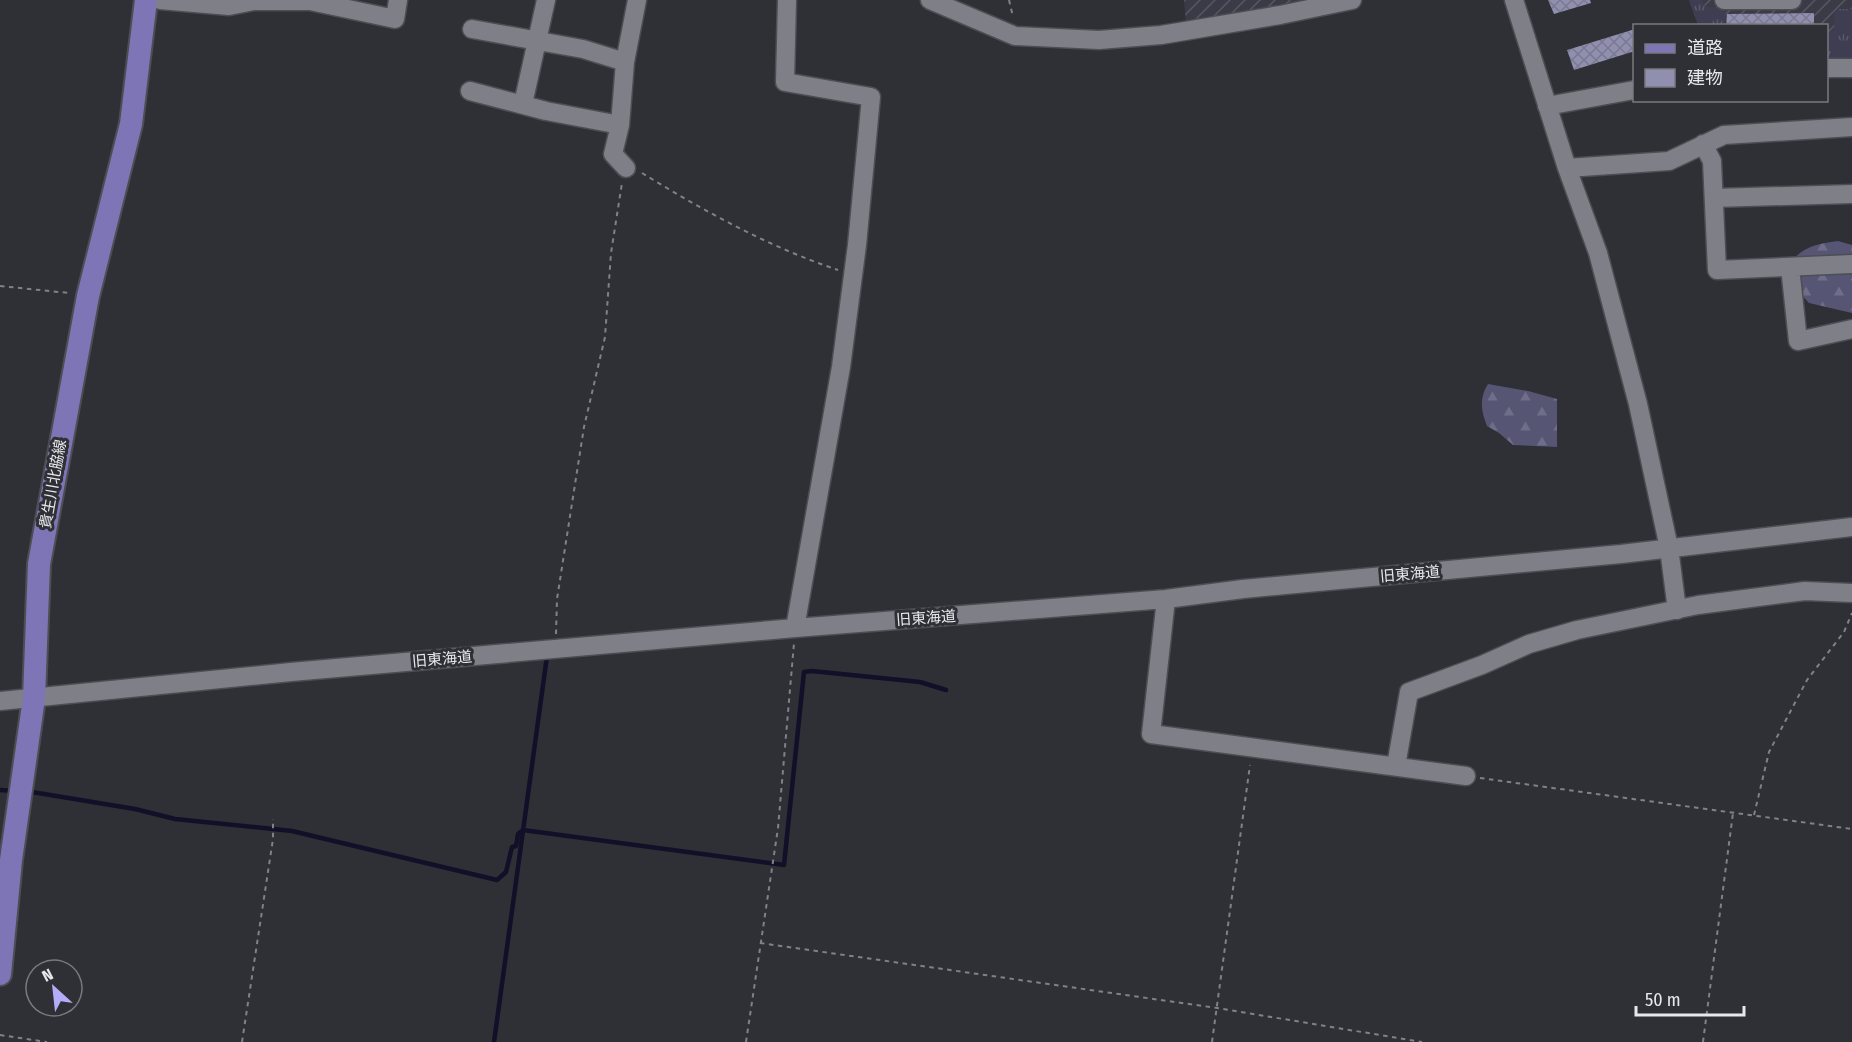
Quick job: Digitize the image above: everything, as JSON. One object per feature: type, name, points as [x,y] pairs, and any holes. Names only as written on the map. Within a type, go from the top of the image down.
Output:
[{"type":"main road","name":"貴生川北脇線","points":[[0,974],[11,860],[34,699],[39,564],[88,296],[131,124],[146,0]]},
{"type":"street","points":[[160,0],[229,6],[254,1],[310,1],[395,19],[398,0]]},
{"type":"street","points":[[524,104],[546,0]]},
{"type":"street","points":[[626,168],[613,154],[620,125],[625,62],[637,0]]},
{"type":"street","points":[[787,0],[785,82],[871,97],[841,367],[795,628]]},
{"type":"street","points":[[930,0],[1015,36],[1099,40],[1161,34],[1280,15],[1352,0]]},
{"type":"street","points":[[1514,0],[1567,168],[1598,253],[1638,404],[1669,548],[1677,610]]},
{"type":"street","points":[[1724,0],[1792,0]]},
{"type":"street","points":[[472,29],[584,49],[625,62]]},
{"type":"street","points":[[1828,68],[1852,68]]},
{"type":"street","points":[[1547,106],[1633,90]]},
{"type":"street","points":[[470,92],[546,111],[620,125]]},
{"type":"street","points":[[1567,168],[1669,161],[1724,135],[1852,127]]},
{"type":"street","points":[[1703,144],[1712,161],[1717,270],[1852,264]]},
{"type":"street","points":[[1714,198],[1852,194]]},
{"type":"street","points":[[1790,267],[1798,341],[1852,329]]},
{"type":"street","name":"旧東海道","points":[[0,701],[795,628],[1166,599],[1243,589],[1609,555],[1852,527]]},
{"type":"street","points":[[1396,766],[1409,692],[1482,665],[1529,644],[1577,630],[1698,605],[1805,591],[1852,593]]},
{"type":"street","points":[[1166,599],[1150,734],[1251,756],[1396,766],[1466,776]]},
{"type":"path","points":[[557,649],[557,599],[584,426],[605,337],[611,253],[626,168],[642,173],[691,202],[802,258],[852,275]]},
{"type":"path","points":[[0,286],[88,296]]},
{"type":"path","points":[[1754,815],[1769,752],[1807,680],[1844,632],[1852,613]]},
{"type":"path","points":[[746,1042],[778,828],[795,628]]},
{"type":"path","points":[[1212,1042],[1251,756]]},
{"type":"path","points":[[1466,776],[1852,829]]},
{"type":"path","points":[[1703,1042],[1733,813]]},
{"type":"path","points":[[242,1042],[273,819]]},
{"type":"path","points":[[760,943],[1217,1008],[1422,1042]]},
{"type":"path","points":[[0,1035],[46,1042]]},
{"type":"shaded area","points":[[1184,0],[1325,0],[1186,24]]},
{"type":"shaded area","points":[[1689,0],[1852,0],[1852,63],[1828,64],[1828,24],[1698,24]]},
{"type":"green space","points":[[1689,0],[1701,0],[1705,6],[1726,9],[1725,24],[1698,24]]},
{"type":"green space","points":[[1839,9],[1852,9],[1852,63],[1828,64],[1828,34],[1834,30],[1835,13]]},
{"type":"green space","points":[[1838,241],[1852,245],[1852,313],[1809,303],[1785,277],[1798,254],[1819,244]]},
{"type":"green space","points":[[1488,384],[1557,399],[1557,447],[1513,445],[1487,426],[1482,405],[1483,394]]},
{"type":"building","points":[[1548,0],[1590,0],[1591,3],[1554,14]]},
{"type":"building","points":[[1814,13],[1814,24],[1726,24],[1727,14]]},
{"type":"building","points":[[1633,30],[1633,52],[1574,70],[1567,50]]},
{"type":"waterway","points":[[494,1042],[547,656]]},
{"type":"waterway","points":[[523,830],[784,865],[804,672],[920,682],[946,690]]},
{"type":"waterway","points":[[0,790],[15,791]]},
{"type":"waterway","points":[[26,791],[135,809],[175,819],[292,831],[497,880],[506,872],[512,847],[516,846],[518,834],[523,830]]}]
